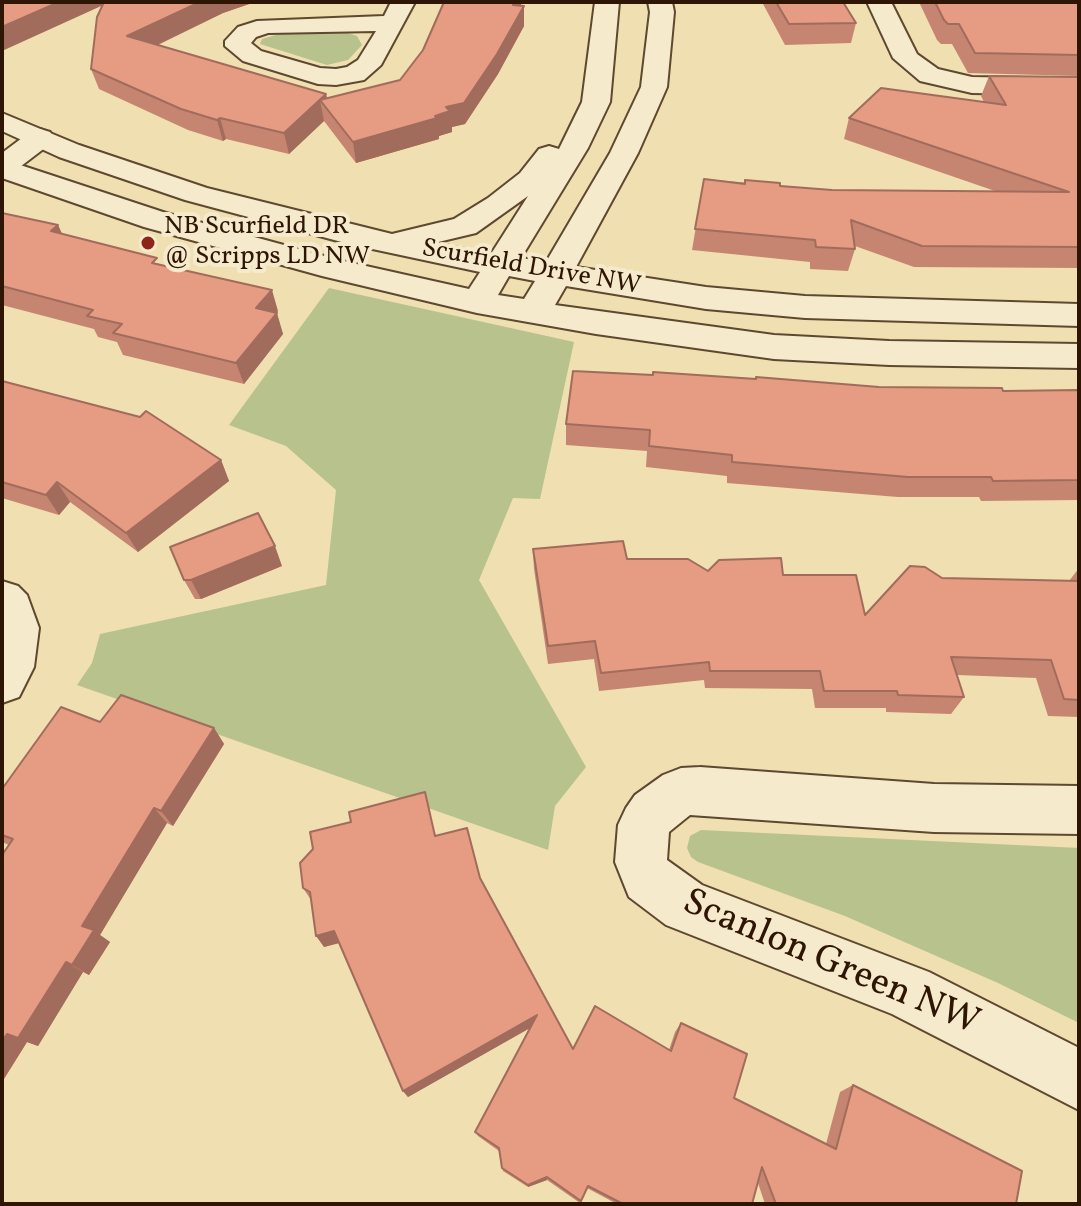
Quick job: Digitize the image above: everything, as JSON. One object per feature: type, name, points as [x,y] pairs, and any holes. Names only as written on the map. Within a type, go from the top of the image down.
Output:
[{"type":"street","points":[[477,302],[574,148],[596,102],[607,2]]},
{"type":"street","points":[[535,312],[624,153],[654,87],[662,12],[660,2]]},
{"type":"street","points":[[879,2],[906,58],[929,75],[972,85],[1079,87]]},
{"type":"street","points":[[398,12],[368,65],[345,76],[318,76],[245,54],[238,46],[238,41],[247,32],[266,26],[398,12]]},
{"type":"street","points":[[387,244],[465,226],[499,205],[531,179],[567,131],[596,102]]},
{"type":"street","name":"Scurfield Drive NW","points":[[2,121],[40,138],[196,194],[387,244],[555,276],[706,298],[805,307],[1079,315]]},
{"type":"street","points":[[2,168],[40,138]]},
{"type":"street","name":"Scurfield Drive NW","points":[[2,168],[155,220],[334,269],[477,302],[691,338],[774,347],[889,353],[1079,356]]},
{"type":"street","points":[[2,599],[11,608],[17,628],[14,657],[2,683]]},
{"type":"street","name":"Scanlon Green NW","points":[[1079,810],[934,808],[681,792],[653,812],[644,825],[641,862],[648,878],[685,906],[909,992],[1079,1080]]},
{"type":"green space","points":[[348,33],[357,36],[362,45],[348,60],[327,65],[260,44],[262,39],[279,34]]},
{"type":"green space","points":[[329,288],[574,342],[540,499],[513,498],[479,580],[586,767],[555,806],[548,850],[77,685],[92,663],[100,634],[326,585],[336,490],[286,446],[229,425]]},
{"type":"green space","points":[[701,830],[1079,848],[1079,1023],[998,983],[845,916],[698,862],[691,857],[687,848],[690,836]]},
{"type":"building","points":[[2,2],[59,2],[2,27]]},
{"type":"building","points":[[104,2],[200,2],[127,36],[326,94],[284,133],[220,118],[217,120],[181,109],[91,69],[97,17]]},
{"type":"building","points":[[444,2],[514,2],[513,5],[524,6],[464,103],[446,107],[450,111],[435,116],[437,118],[353,142],[320,100],[400,80],[423,50]]},
{"type":"building","points":[[776,2],[843,2],[856,23],[789,24]]},
{"type":"building","points":[[935,2],[1079,2],[1079,55],[975,53],[959,24],[948,24]]},
{"type":"building","points":[[989,76],[1079,77],[1079,247],[922,246],[851,220],[855,249],[816,247],[815,240],[695,229],[704,179],[745,184],[745,180],[780,183],[780,186],[832,190],[1069,192],[849,118],[881,88],[1006,105]]},
{"type":"building","points":[[2,213],[58,225],[51,231],[157,258],[152,263],[272,290],[256,308],[277,313],[236,363],[113,333],[122,324],[87,316],[93,310],[2,286]]},
{"type":"building","points":[[573,371],[756,377],[879,387],[1079,390],[1079,480],[993,481],[991,477],[908,477],[732,462],[732,455],[649,446],[650,430],[566,424]]},
{"type":"building","points":[[2,381],[140,417],[146,411],[221,460],[126,533],[57,482],[46,495],[2,482]]},
{"type":"building","points":[[258,513],[275,546],[191,580],[184,580],[170,547]]},
{"type":"building","points":[[623,541],[627,559],[688,559],[708,571],[719,560],[781,558],[783,575],[856,575],[865,615],[910,566],[925,567],[942,578],[1079,581],[1079,700],[1064,699],[1051,660],[951,657],[964,697],[898,695],[897,691],[824,691],[820,671],[710,671],[709,662],[601,673],[595,641],[548,646],[533,549]]},
{"type":"building","points":[[121,695],[214,728],[161,811],[154,808],[82,926],[94,930],[72,965],[66,962],[18,1038],[7,1034],[2,1041],[2,855],[13,839],[2,835],[2,789],[61,707],[100,722]]},
{"type":"building","points":[[425,792],[435,836],[467,828],[480,878],[573,1049],[595,1006],[671,1051],[681,1023],[747,1054],[734,1098],[836,1149],[853,1085],[1022,1171],[1016,1204],[776,1204],[762,1167],[752,1204],[623,1204],[588,1186],[581,1201],[547,1177],[528,1185],[502,1168],[499,1148],[475,1132],[537,1015],[403,1091],[334,931],[316,936],[310,892],[303,888],[300,863],[313,849],[310,832],[351,822],[349,812]]},
{"type":"place","name":"NB Scurfield DR @ Scripps LD NW","points":[[148,243]]}]
